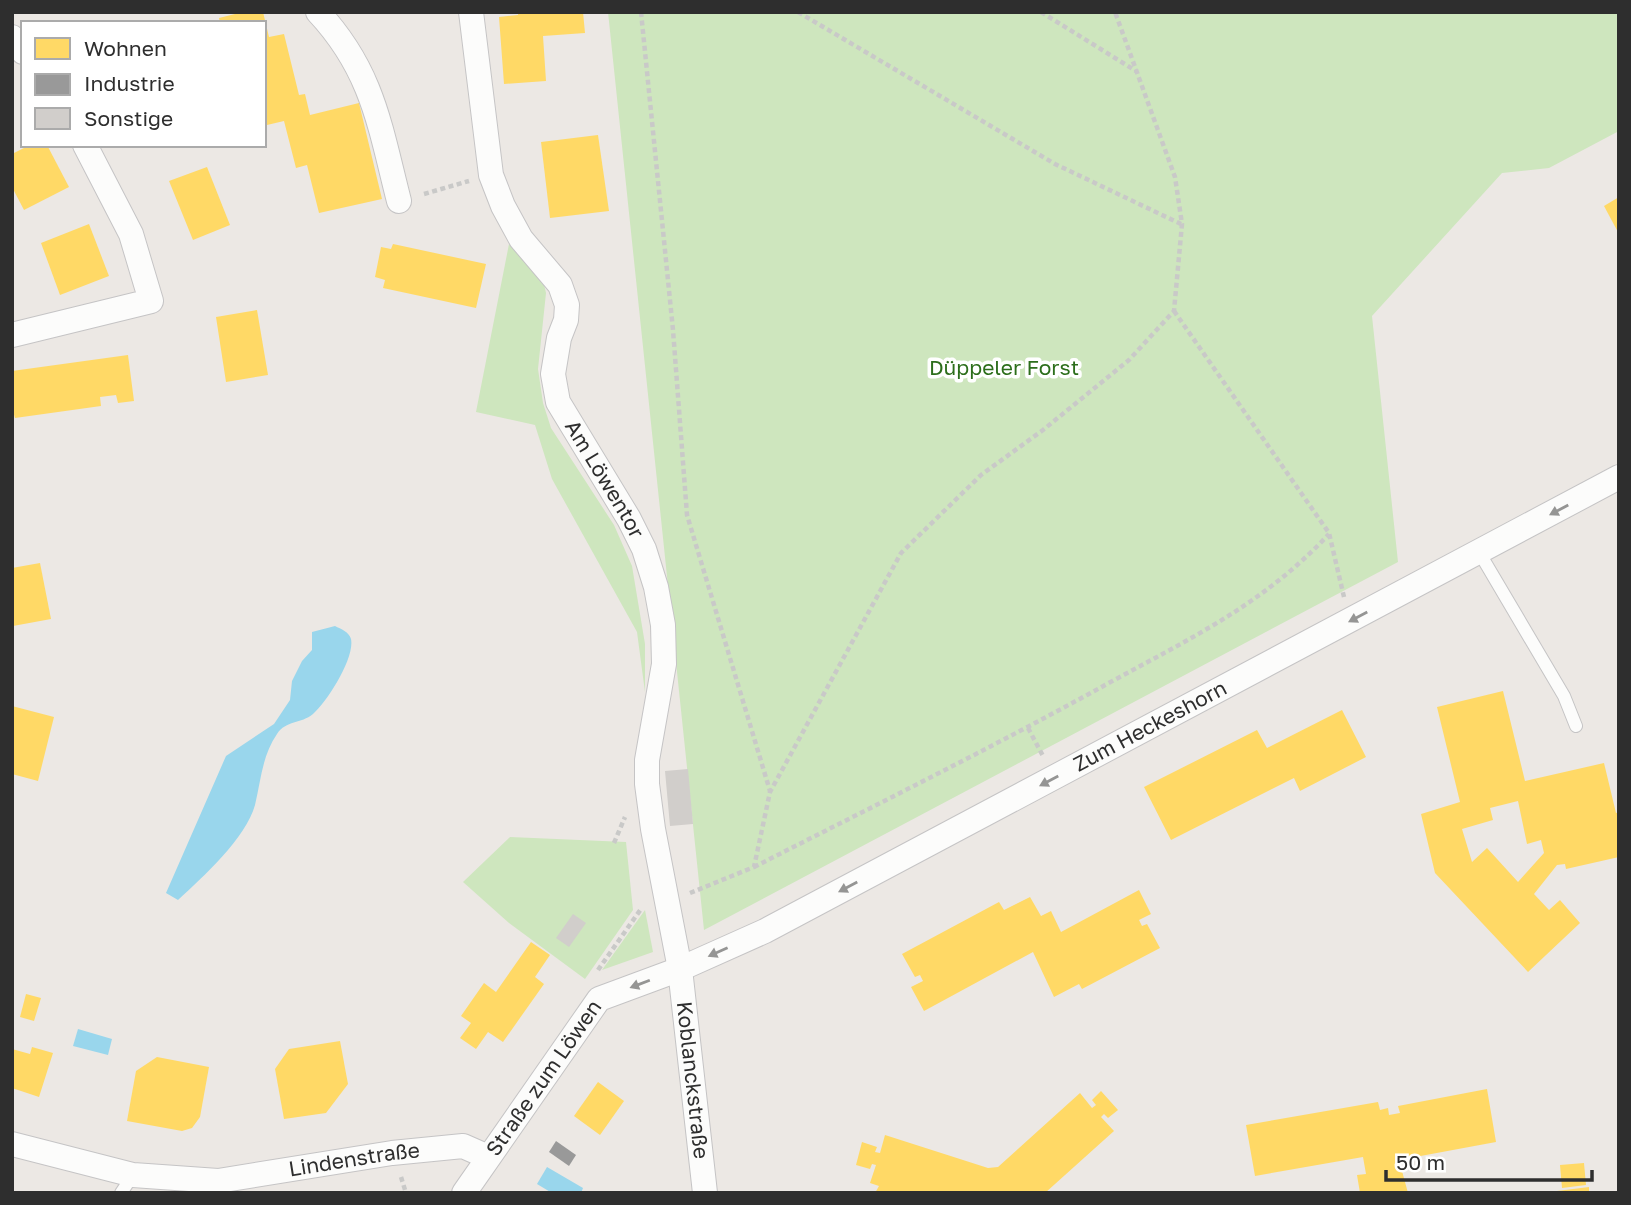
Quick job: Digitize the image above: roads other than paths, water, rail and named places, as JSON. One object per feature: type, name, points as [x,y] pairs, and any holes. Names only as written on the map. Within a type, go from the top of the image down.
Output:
[{"type":"street","points":[[318,12],[355,61],[372,94],[399,201]]},
{"type":"street","name":"Am Löwentor","points":[[471,12],[491,175],[521,239],[560,285],[567,305],[553,374],[558,402],[629,519],[644,549],[656,587],[663,625],[664,664],[647,760],[647,784],[680,969]]},
{"type":"street","points":[[12,335],[150,302],[131,234],[86,147]]},
{"type":"street","name":"Zum Heckeshorn","points":[[680,969],[765,931],[1619,477]]},
{"type":"street","name":"Straße zum Löwen","points":[[464,1193],[599,999],[680,969]]},
{"type":"street","name":"Koblanckstraße","points":[[680,969],[705,1193]]},
{"type":"street","name":"Lindenstraße","points":[[12,1144],[127,1184],[218,1181],[392,1153],[463,1146],[488,1157]]},
{"type":"lane","points":[[1479,552],[1564,696],[1576,726]]},
{"type":"water","points":[[335,626],[351,639],[349,657],[332,690],[313,714],[285,726],[272,742],[255,805],[243,831],[211,869],[178,900],[166,893],[226,756],[274,724],[290,700],[292,681],[302,661],[312,650],[312,632]]},
{"type":"water","points":[[78,1029],[112,1039],[108,1055],[73,1046]]},
{"type":"water","points":[[547,1167],[583,1188],[581,1193],[552,1193],[537,1184]]},
{"type":"park label","name":"Düppeler Forst","points":[[1004,368]]}]
